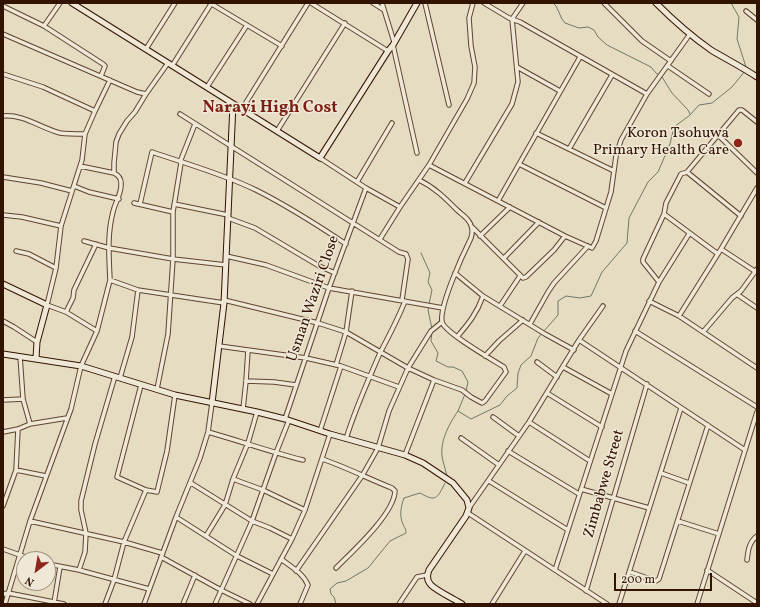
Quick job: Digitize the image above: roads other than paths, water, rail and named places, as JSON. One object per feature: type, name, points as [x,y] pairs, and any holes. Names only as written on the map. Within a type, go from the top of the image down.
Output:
[{"type":"street","points":[[44,26],[60,3]]},
{"type":"street","points":[[72,3],[366,188],[400,207]]},
{"type":"street","points":[[146,49],[175,3]]},
{"type":"street","points":[[114,174],[114,162],[119,134],[146,94],[170,64],[211,3],[282,46]]},
{"type":"street","points":[[242,110],[310,3],[345,23],[388,51]]},
{"type":"street","points":[[373,3],[384,10]]},
{"type":"street","points":[[382,3],[393,43],[417,153]]},
{"type":"street","points":[[320,158],[417,3]]},
{"type":"street","points":[[425,3],[449,105]]},
{"type":"street","points":[[380,239],[429,165],[467,99],[474,83],[475,67],[471,46],[469,18],[473,3]]},
{"type":"street","points":[[484,3],[647,94]]},
{"type":"street","points":[[465,183],[516,95],[518,82],[512,19],[523,3]]},
{"type":"street","points":[[604,3],[642,42],[671,61]]},
{"type":"street","points":[[656,3],[690,34],[712,50],[757,77]]},
{"type":"street","points":[[3,6],[44,26],[103,64],[105,68],[101,76]]},
{"type":"street","points":[[746,11],[757,20]]},
{"type":"street","points":[[277,131],[345,23]]},
{"type":"street","points":[[207,87],[246,25]]},
{"type":"street","points":[[3,34],[137,92],[146,94]]},
{"type":"street","points":[[429,165],[565,236],[592,248],[596,241],[611,192],[616,156],[622,140],[647,94],[690,34]]},
{"type":"street","points":[[498,201],[580,57]]},
{"type":"street","points":[[668,66],[709,94]]},
{"type":"street","points":[[517,67],[560,91]]},
{"type":"street","points":[[3,74],[44,88],[95,110]]},
{"type":"street","points":[[569,149],[612,75]]},
{"type":"street","points":[[36,358],[37,342],[56,268],[61,226],[80,166],[86,134],[95,110],[110,80]]},
{"type":"street","points":[[144,604],[176,517],[191,483],[208,432],[224,301],[233,104]]},
{"type":"street","points":[[659,282],[642,259],[664,214],[666,203],[678,177],[687,172],[741,110],[757,122]]},
{"type":"street","points":[[180,114],[408,256],[404,300],[400,314],[381,352],[357,407],[346,439]]},
{"type":"street","points":[[3,116],[23,119],[61,133],[86,134]]},
{"type":"street","points":[[357,182],[392,123]]},
{"type":"street","points":[[157,389],[168,334],[172,296],[173,212],[180,162],[196,124]]},
{"type":"street","points":[[536,133],[614,171]]},
{"type":"street","points":[[718,135],[757,172]]},
{"type":"street","points":[[140,204],[152,152],[229,179],[255,190],[305,216],[346,244]]},
{"type":"street","points":[[518,164],[606,208]]},
{"type":"street","points":[[20,551],[68,418],[81,366],[97,331],[110,280],[109,233],[113,210],[119,199],[121,183],[120,178],[114,174],[80,166]]},
{"type":"street","points":[[687,172],[741,216]]},
{"type":"street","points":[[3,177],[41,183],[72,191]]},
{"type":"street","points":[[419,180],[430,185],[468,220],[479,235],[504,258],[520,276],[526,277],[554,250],[565,236]]},
{"type":"street","points":[[74,186],[90,192],[119,199]]},
{"type":"street","name":"Usman Waziri Close","points":[[215,604],[252,521],[287,420],[296,385],[329,288],[366,188]]},
{"type":"street","points":[[679,316],[757,188]]},
{"type":"street","points":[[134,203],[173,212]]},
{"type":"street","points":[[174,204],[228,217],[255,228],[319,266],[335,273]]},
{"type":"street","points":[[479,235],[510,207]]},
{"type":"street","points":[[664,214],[718,254]]},
{"type":"street","points":[[3,215],[22,217],[61,226]]},
{"type":"street","points":[[504,258],[539,222]]},
{"type":"street","points":[[110,280],[138,290],[172,296],[224,301],[318,323],[346,332],[408,368],[434,380],[462,390],[482,403],[506,372],[504,367],[457,337],[448,330],[442,322],[443,308],[455,273],[472,234],[472,227]]},
{"type":"street","points":[[472,234],[479,235]]},
{"type":"street","points":[[555,570],[620,367],[649,301],[689,234]]},
{"type":"street","points":[[84,241],[109,248],[173,259],[226,265]]},
{"type":"street","points":[[66,312],[73,298],[74,290],[96,244]]},
{"type":"street","points":[[530,324],[548,292],[588,246]]},
{"type":"street","points":[[704,332],[732,298],[738,295],[757,271],[721,249]]},
{"type":"street","points":[[16,251],[29,254],[56,268]]},
{"type":"street","points":[[226,256],[266,265],[329,288],[443,308]]},
{"type":"street","points":[[455,273],[483,296],[574,350]]},
{"type":"street","points":[[500,306],[520,276]]},
{"type":"street","points":[[3,284],[47,305],[66,312],[97,331]]},
{"type":"street","points":[[79,570],[85,552],[86,533],[81,510],[81,500],[95,444],[132,337],[138,290]]},
{"type":"street","points":[[336,365],[346,332],[352,292]]},
{"type":"street","points":[[738,295],[757,308]]},
{"type":"street","points":[[457,337],[478,310],[483,296]]},
{"type":"street","points":[[649,301],[679,316],[757,368]]},
{"type":"street","points":[[462,604],[431,585],[428,579],[429,570],[468,510],[529,422],[579,340],[603,306]]},
{"type":"street","points":[[485,356],[499,341],[523,320]]},
{"type":"street","points":[[3,321],[24,337],[37,342]]},
{"type":"street","points":[[296,571],[362,476],[378,448],[389,411],[408,368],[432,330],[442,322]]},
{"type":"street","points":[[635,331],[757,407]]},
{"type":"street","points":[[579,340],[745,450]]},
{"type":"street","points":[[219,346],[306,358],[341,366],[400,387]]},
{"type":"street","points":[[243,409],[248,350]]},
{"type":"street","points":[[3,354],[81,366],[175,395],[257,412],[405,455],[423,463],[453,483],[467,500],[468,510],[525,551],[606,604]]},
{"type":"street","points":[[20,356],[23,399],[30,424]]},
{"type":"street","points":[[537,362],[556,377]]},
{"type":"street","points":[[320,431],[341,366]]},
{"type":"street","points":[[563,367],[612,394]]},
{"type":"street","points":[[405,455],[434,380]]},
{"type":"street","points":[[246,381],[274,382],[296,385]]},
{"type":"street","name":"Zimbabwe Street","points":[[586,591],[647,384]]},
{"type":"street","points":[[141,385],[117,477],[146,490],[157,492],[167,451],[175,395]]},
{"type":"street","points":[[547,393],[602,426]]},
{"type":"street","points":[[3,400],[23,399]]},
{"type":"street","points":[[619,604],[681,408]]},
{"type":"street","points":[[206,536],[225,505],[248,444],[257,412]]},
{"type":"street","points":[[696,604],[757,412]]},
{"type":"street","points":[[493,417],[519,436]]},
{"type":"street","points":[[3,432],[18,429],[30,424],[68,418]]},
{"type":"street","points":[[529,422],[590,461]]},
{"type":"street","points":[[630,572],[658,581],[708,425]]},
{"type":"street","points":[[3,506],[16,470],[18,429]]},
{"type":"street","points":[[208,432],[303,460]]},
{"type":"street","points":[[257,604],[292,539],[305,510],[330,434]]},
{"type":"street","points":[[461,438],[499,465]]},
{"type":"street","points":[[508,451],[579,494]]},
{"type":"street","points":[[322,459],[344,466],[362,476],[392,488],[395,491],[392,504],[371,532],[336,568]]},
{"type":"street","points":[[16,470],[46,476]]},
{"type":"street","points":[[661,473],[689,484]]},
{"type":"street","points":[[234,479],[263,490],[305,510]]},
{"type":"street","points":[[489,481],[568,530]]},
{"type":"street","points":[[191,483],[252,521],[292,539]]},
{"type":"street","points":[[581,489],[650,508]]},
{"type":"street","points":[[105,604],[114,580],[124,542],[146,490]]},
{"type":"street","points":[[176,517],[237,556],[273,574]]},
{"type":"street","points":[[678,520],[719,534]]},
{"type":"street","points":[[30,521],[124,542],[162,555],[221,590],[250,604]]},
{"type":"street","points":[[747,560],[748,549],[757,536]]},
{"type":"street","points":[[3,549],[16,553]]},
{"type":"street","points":[[492,604],[525,551]]},
{"type":"street","points":[[281,559],[306,580],[308,585],[300,604]]},
{"type":"street","points":[[5,604],[16,565]]},
{"type":"street","points":[[56,566],[79,570],[149,589]]},
{"type":"street","points":[[54,603],[60,567]]},
{"type":"street","points":[[707,570],[757,603]]},
{"type":"street","points":[[183,604],[195,575]]},
{"type":"street","points":[[399,604],[417,577],[428,575]]},
{"type":"street","points":[[3,594],[8,593],[64,604]]},
{"type":"waterway","points":[[553,3],[565,23],[579,28],[588,27],[594,30],[598,37],[607,45],[651,67],[662,77],[672,93],[690,114]]},
{"type":"waterway","points":[[731,3],[739,17],[737,39],[746,67]]},
{"type":"waterway","points":[[447,476],[442,455],[443,441],[445,434],[458,411],[471,419],[500,405],[507,396],[517,388],[518,373],[521,365],[531,356],[538,338],[558,315],[558,301],[566,296],[580,298],[591,296],[602,272],[627,243],[629,218],[648,182],[658,172],[670,144],[674,127],[690,115],[699,105],[712,103],[732,87],[745,71]]},
{"type":"waterway","points":[[421,253],[430,273],[428,282],[432,290],[429,304]]},
{"type":"waterway","points":[[429,307],[428,310],[432,329]]},
{"type":"waterway","points":[[432,332],[431,341],[438,353],[436,361],[448,367],[453,367],[462,371],[468,382],[466,391]]},
{"type":"waterway","points":[[458,411],[465,394]]},
{"type":"waterway","points":[[336,604],[330,589],[337,583],[346,581],[368,568],[390,541],[406,533],[401,514],[404,498],[420,493],[433,498],[436,497],[440,493],[445,483]]},
{"type":"place","name":"Koron Tsohuwa Primary Health Care","points":[[738,143]]},
{"type":"district","name":"Narayi High Cost","points":[[270,109]]}]
